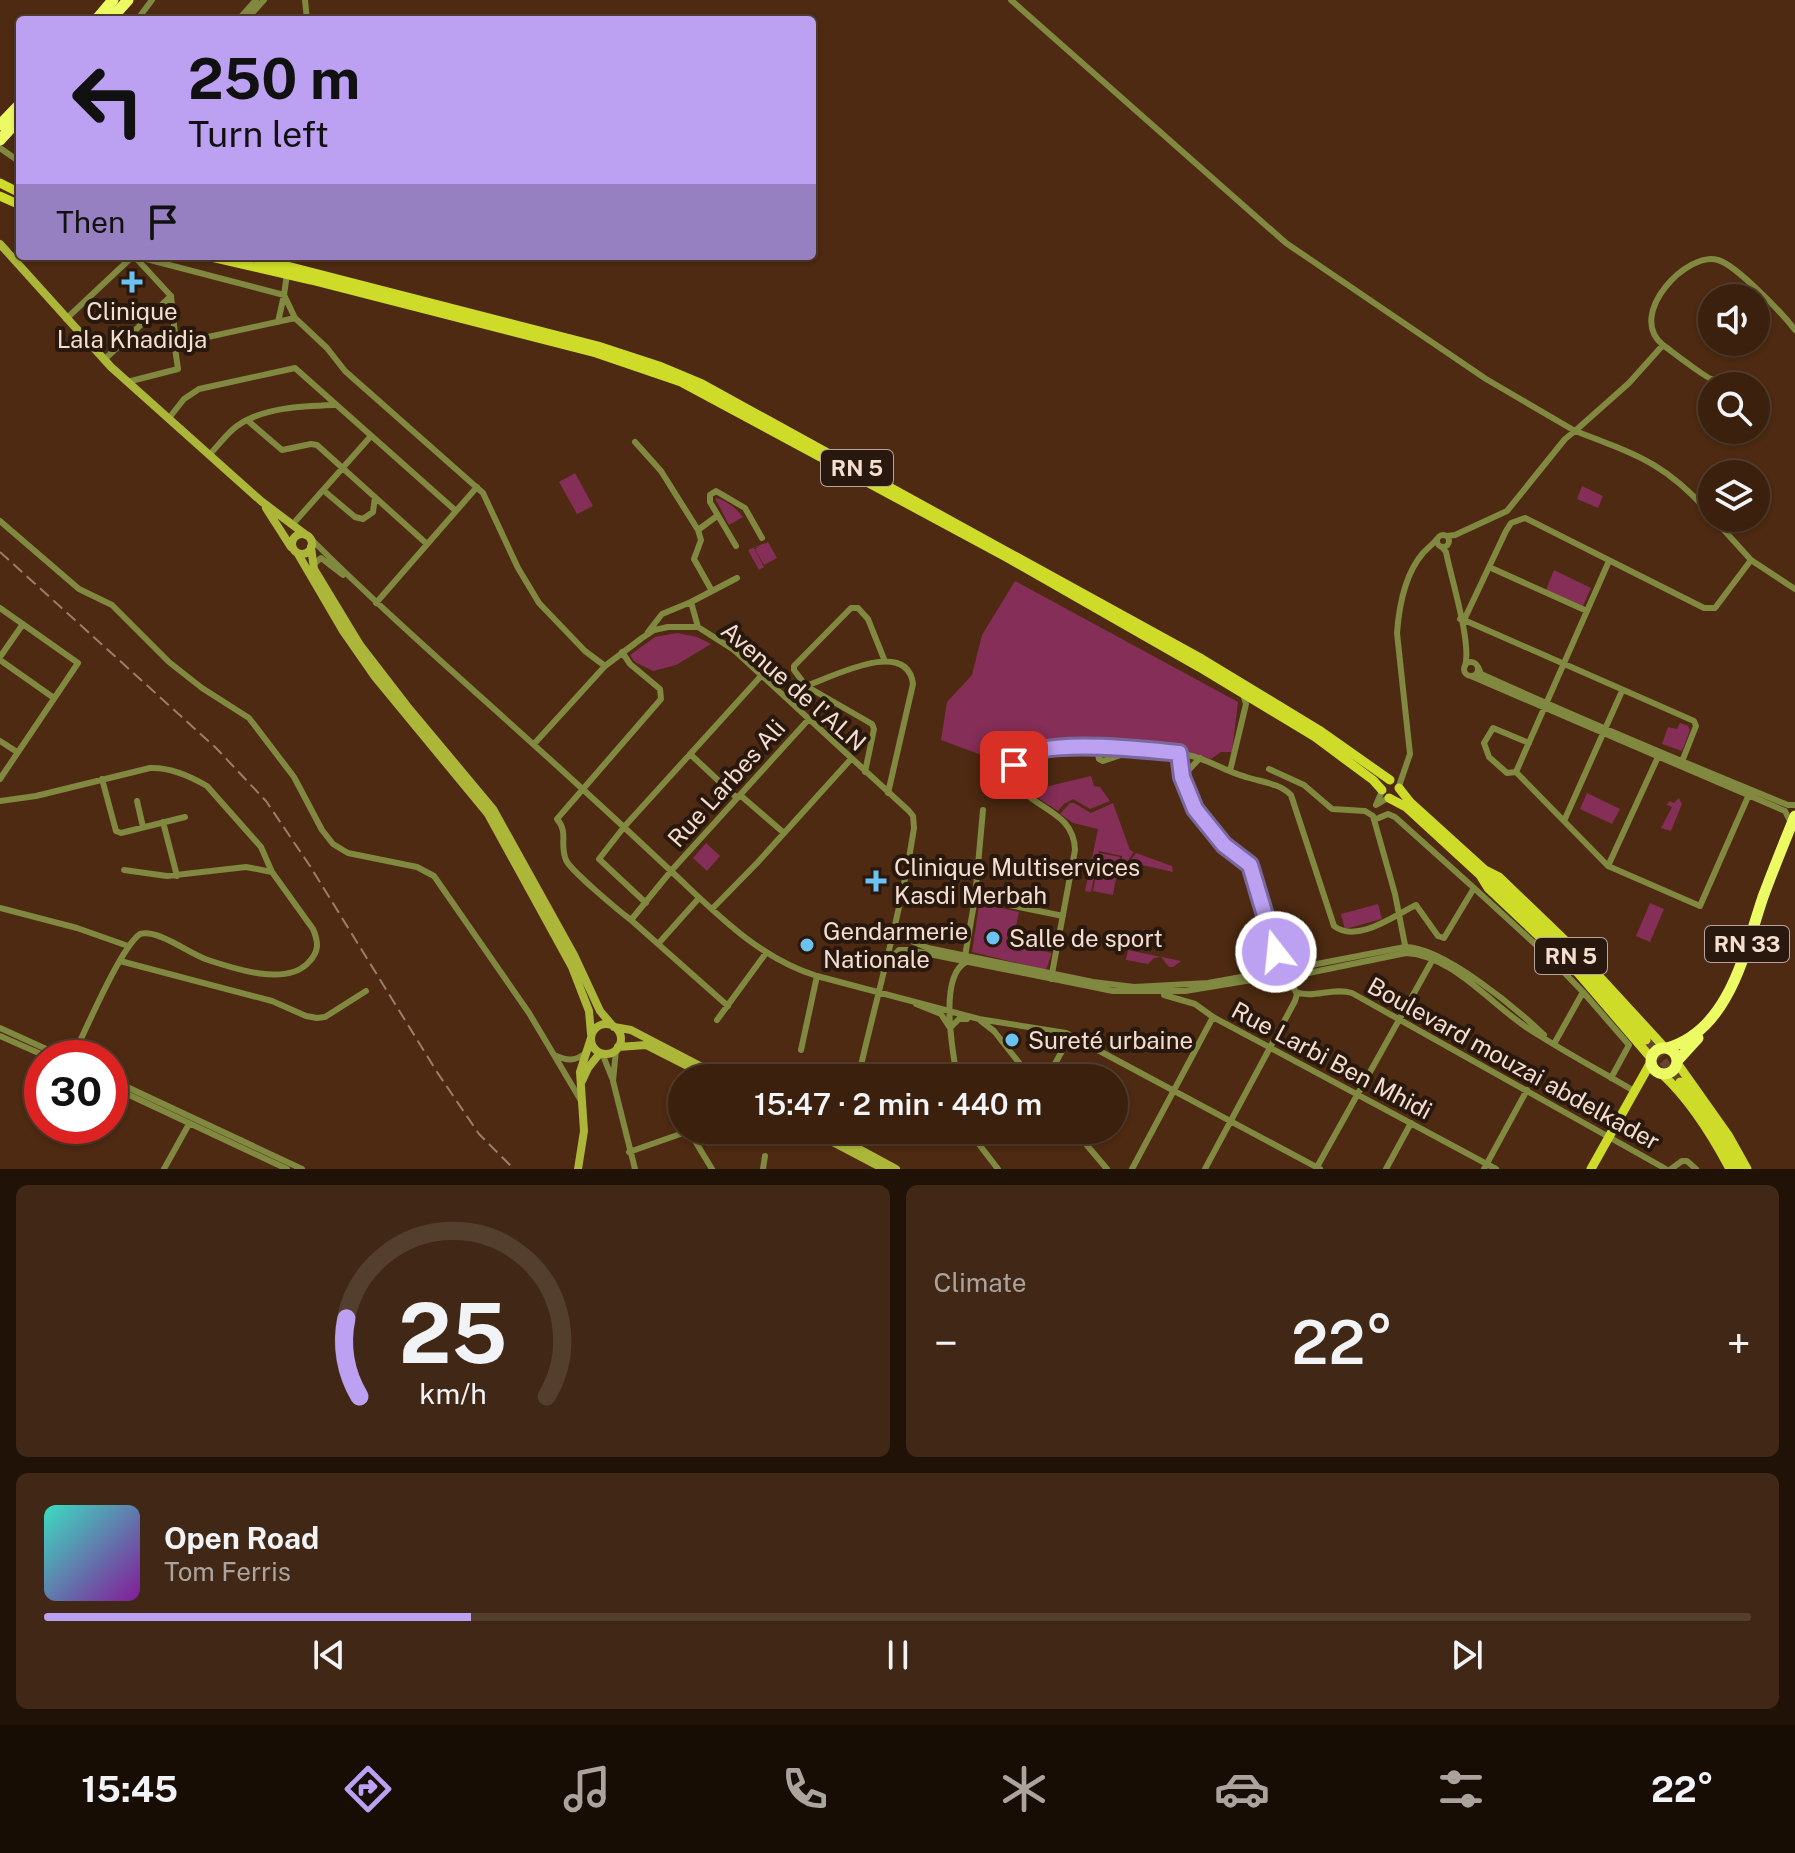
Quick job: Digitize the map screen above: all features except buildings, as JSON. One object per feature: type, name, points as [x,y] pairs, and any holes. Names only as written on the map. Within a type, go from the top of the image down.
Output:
[{"type":"highway","points":[[99,16],[113,0]]},
{"type":"highway","points":[[114,16],[128,0]]},
{"type":"highway","points":[[0,125],[16,108]]},
{"type":"highway","points":[[0,140],[16,122]]},
{"type":"highway","name":"RN 33","points":[[1666,1048],[1685,1040],[1707,1022],[1731,988],[1794,824]]},
{"type":"highway","name":"RN 33","points":[[1677,1062],[1720,1016],[1735,993],[1794,824]]},
{"type":"highway","points":[[1666,1048],[1674,1053],[1677,1062],[1671,1073],[1662,1074],[1654,1071],[1651,1060],[1655,1052],[1666,1048]]},
{"type":"main road","points":[[0,244],[104,360],[261,501],[304,547],[328,607],[375,677],[488,814],[572,967],[589,1011],[594,1048],[601,1053]]},
{"type":"main road","name":"RN 5","points":[[225,260],[596,353],[681,382],[1047,580],[1315,737],[1373,780],[1385,794],[1406,807],[1488,875]]},
{"type":"main road","name":"RN 5","points":[[264,260],[598,346],[702,384],[1202,659],[1319,730],[1378,775],[1395,784],[1574,959],[1646,1040]]},
{"type":"main road","points":[[261,501],[292,525],[314,569],[370,659],[493,809],[561,931],[600,1011],[620,1037],[617,1048]]},
{"type":"main road","points":[[1385,783],[1395,784],[1396,795],[1385,794],[1385,783]]},
{"type":"main road","points":[[1488,875],[1574,949],[1666,1048]]},
{"type":"main road","points":[[1488,875],[1488,888],[1596,993],[1651,1060],[1591,1169]]},
{"type":"main road","points":[[594,999],[611,1018],[696,1064]]},
{"type":"main road","points":[[578,1169],[584,1131],[580,1072],[591,1036],[599,1025],[631,1030]]},
{"type":"main road","points":[[580,1086],[588,1068],[601,1053],[617,1048],[646,1045],[683,1064]]},
{"type":"main road","points":[[1677,1062],[1728,1135],[1747,1169]]},
{"type":"main road","points":[[1634,1091],[1645,1081],[1662,1074],[1701,1121],[1730,1169]]},
{"type":"main road","points":[[1680,1082],[1713,1126],[1739,1169]]},
{"type":"main road","points":[[837,1144],[884,1169]]},
{"type":"main road","points":[[850,1144],[896,1169]]},
{"type":"street","points":[[242,16],[256,0]]},
{"type":"street","points":[[250,16],[264,0]]},
{"type":"street","points":[[1011,0],[1286,243],[1486,379],[1575,431],[1652,462],[1698,500]]},
{"type":"street","points":[[1701,372],[1657,340],[1649,318],[1659,294],[1691,265],[1704,258],[1715,258],[1728,264],[1782,313],[1795,330]]},
{"type":"street","points":[[66,319],[130,260]]},
{"type":"street","points":[[127,382],[178,369],[171,296],[138,260]]},
{"type":"street","points":[[149,260],[284,295],[295,318],[327,348],[345,371],[477,487],[539,603],[585,651],[605,666]]},
{"type":"street","points":[[278,322],[287,274]]},
{"type":"street","points":[[104,360],[171,296]]},
{"type":"street","points":[[176,344],[295,318]]},
{"type":"street","points":[[1395,784],[1404,776],[1410,754],[1397,633],[1398,616],[1411,572],[1420,556],[1431,546],[1444,544],[1455,535],[1507,511],[1565,439],[1629,383],[1663,345]]},
{"type":"street","points":[[169,418],[191,392],[295,368],[456,511]]},
{"type":"street","points":[[210,454],[233,429],[247,420],[287,409],[336,405]]},
{"type":"street","points":[[247,420],[282,450],[317,445],[427,544]]},
{"type":"street","points":[[292,525],[371,436]]},
{"type":"street","points":[[635,442],[661,471],[698,530],[701,540],[694,559],[712,591]]},
{"type":"street","points":[[376,603],[477,487]]},
{"type":"street","points":[[323,490],[355,517],[363,519],[373,512],[375,497]]},
{"type":"street","points":[[736,546],[709,499],[716,491],[745,508],[762,538]]},
{"type":"street","points":[[698,530],[717,516]]},
{"type":"street","points":[[1462,620],[1511,523],[1525,518],[1704,608],[1710,609],[1719,604],[1751,560]]},
{"type":"street","points":[[0,521],[79,589],[112,605],[169,662],[249,718],[294,777],[322,830],[333,844],[348,853],[417,867],[434,876],[529,1013],[581,1100]]},
{"type":"street","points":[[1726,532],[1751,560],[1795,589]]},
{"type":"street","points":[[1444,544],[1462,620],[1467,655],[1465,673],[1750,793],[1785,811],[1794,824]]},
{"type":"street","points":[[304,547],[358,587],[534,744],[699,898],[766,953],[793,968],[817,976],[931,1006],[959,1019],[979,1019],[994,1031],[1020,1064]]},
{"type":"street","points":[[304,547],[358,587]]},
{"type":"street","points":[[314,569],[316,560],[321,558]]},
{"type":"street","points":[[1516,772],[1609,561]]},
{"type":"street","points":[[1489,567],[1587,611]]},
{"type":"street","points":[[646,635],[662,614],[737,578]]},
{"type":"street","points":[[691,602],[698,627]]},
{"type":"street","points":[[0,608],[78,663],[0,779]]},
{"type":"street","points":[[865,772],[874,729],[872,724],[806,686],[794,666],[851,608],[858,608],[868,619],[884,659]]},
{"type":"street","points":[[1462,620],[1694,721],[1696,726],[1681,764]]},
{"type":"street","points":[[23,624],[0,658],[54,698]]},
{"type":"street","name":"Avenue de l'ALN","points":[[534,744],[605,666],[622,652],[646,635],[668,627],[698,627],[734,650],[913,816],[914,828],[898,923]]},
{"type":"street","points":[[622,652],[630,664],[660,689],[661,699],[557,815],[564,828],[562,843],[566,861],[575,874],[589,882],[728,1006]]},
{"type":"street","points":[[1467,655],[1481,674],[1545,706]]},
{"type":"street","points":[[806,686],[884,659],[907,667],[913,684],[888,793]]},
{"type":"street","points":[[1465,666],[1468,663],[1476,665]]},
{"type":"street","points":[[1471,676],[1476,673],[1476,665]]},
{"type":"street","points":[[646,903],[599,862],[624,827],[761,676]]},
{"type":"street","points":[[1564,821],[1622,691]]},
{"type":"street","points":[[1230,771],[1248,699]]},
{"type":"street","name":"Rue Larbes Ali","points":[[631,920],[671,871],[808,720]]},
{"type":"street","points":[[1516,772],[1507,773],[1489,757],[1484,743],[1493,728],[1529,743]]},
{"type":"street","points":[[0,741],[17,752]]},
{"type":"street","points":[[1096,747],[1099,759],[1103,761],[1137,750]]},
{"type":"street","points":[[1051,976],[1075,850],[1073,832],[1061,819],[1020,789],[1015,780],[1014,765],[1018,758],[1028,752],[1096,747],[1179,753],[1277,786],[1291,795],[1329,916],[1339,930],[1365,929],[1414,905],[1418,906],[1438,936],[1444,938],[1474,888]]},
{"type":"street","points":[[1179,753],[1182,777],[1195,809],[1224,845],[1250,865],[1276,965],[1273,974],[1284,979]]},
{"type":"street","points":[[690,754],[784,833]]},
{"type":"street","points":[[1608,866],[1659,754]]},
{"type":"street","points":[[1182,777],[1200,758]]},
{"type":"street","points":[[712,909],[851,759]]},
{"type":"street","points":[[0,801],[36,796],[138,769],[162,767],[198,781],[214,793],[261,847],[272,872],[318,940],[314,957],[296,973],[282,976],[212,961],[186,952],[151,932],[140,934],[128,946],[81,1040]]},
{"type":"street","points":[[1269,769],[1304,785],[1332,809],[1372,817],[1388,814],[1395,817],[1474,888],[1548,956],[1629,1045],[1611,1078]]},
{"type":"street","points":[[1516,772],[1608,866],[1700,906],[1750,793]]},
{"type":"street","points":[[102,779],[116,831],[121,833],[185,817]]},
{"type":"street","points":[[1750,793],[1795,805]]},
{"type":"street","points":[[1385,794],[1376,805],[1372,817],[1395,894],[1406,950]]},
{"type":"street","points":[[137,801],[143,827]]},
{"type":"street","points":[[955,1064],[945,1014],[958,968],[965,959],[975,898],[983,810]]},
{"type":"street","points":[[163,822],[177,876]]},
{"type":"street","points":[[124,870],[177,876],[246,867],[272,872]]},
{"type":"street","points":[[658,944],[699,898]]},
{"type":"street","points":[[975,898],[1063,916]]},
{"type":"street","points":[[0,908],[77,928],[128,946]]},
{"type":"street","points":[[884,966],[890,956],[906,944],[898,923]]},
{"type":"street","points":[[861,1064],[884,966],[898,923]]},
{"type":"street","points":[[892,940],[897,936],[915,945],[965,959]]},
{"type":"street","points":[[892,940],[894,948],[899,950],[1102,984],[1143,987],[1208,983],[1258,974],[1276,965],[1296,968],[1406,950],[1433,956],[1465,973],[1552,1042],[1634,1091]]},
{"type":"street","points":[[1051,976],[1113,991],[1148,993],[1209,988],[1264,978],[1284,979],[1406,950]]},
{"type":"street","points":[[717,1020],[766,953]]},
{"type":"street","points":[[912,1002],[925,1010],[1071,1035],[1318,1168],[1433,956]]},
{"type":"street","points":[[120,961],[272,1001],[317,1018],[325,1017],[366,991]]},
{"type":"street","points":[[1284,979],[1286,966]]},
{"type":"street","points":[[1295,1001],[1292,980],[1299,973]]},
{"type":"street","points":[[801,1050],[817,976]]},
{"type":"street","name":"Boulevard mouzai abdelkader","points":[[1284,979],[1305,995],[1347,991],[1669,1169]]},
{"type":"street","points":[[1203,1010],[1199,998],[1209,988]]},
{"type":"street","points":[[1552,1042],[1583,992]]},
{"type":"street","name":"Rue Larbi Ben Mhidi","points":[[1148,993],[1181,999],[1203,1010],[1496,1169]]},
{"type":"street","points":[[1205,1169],[1295,1001],[1305,995]]},
{"type":"street","points":[[931,1006],[949,1002]]},
{"type":"street","points":[[1132,1169],[1213,1017]]},
{"type":"street","points":[[950,1028],[959,1019]]},
{"type":"street","points":[[0,1028],[26,1040]]},
{"type":"street","points":[[1055,1064],[1071,1035]]},
{"type":"street","points":[[0,1036],[24,1047]]},
{"type":"street","points":[[613,1081],[617,1048]]},
{"type":"street","points":[[554,1055],[573,1060],[587,1052]]},
{"type":"street","points":[[601,1053],[613,1081],[635,1169]]},
{"type":"street","points":[[128,1087],[302,1169]]},
{"type":"street","points":[[1486,1166],[1527,1090]]},
{"type":"street","points":[[128,1095],[287,1169]]},
{"type":"street","points":[[1386,1169],[1411,1123]]},
{"type":"street","points":[[164,1169],[189,1124]]},
{"type":"street","points":[[629,1152],[689,1131],[712,1169]]},
{"type":"street","points":[[979,1144],[998,1169]]},
{"type":"street","points":[[1086,1144],[1107,1169]]},
{"type":"street","points":[[763,1169],[765,1156]]},
{"type":"street","points":[[1669,1169],[1687,1161],[1696,1169]]},
{"type":"shaded area","points":[[575,473],[593,506],[577,514],[559,482]]},
{"type":"shaded area","points":[[1582,486],[1603,496],[1598,508],[1577,499]]},
{"type":"shaded area","points":[[715,498],[723,500],[743,517],[729,525]]},
{"type":"shaded area","points":[[768,542],[777,558],[764,565],[755,549],[760,546],[754,548],[764,567],[759,570],[748,550]]},
{"type":"shaded area","points":[[1554,570],[1591,588],[1583,606],[1546,590]]},
{"type":"shaded area","points":[[1015,581],[1238,702],[1232,752],[1221,752],[1211,759],[1141,745],[1043,747],[1019,750],[1009,773],[999,770],[995,760],[941,740],[947,702],[972,675],[982,635]]},
{"type":"shaded area","points":[[677,633],[711,644],[676,665],[653,671],[635,662],[630,655],[655,637]]},
{"type":"shaded area","points":[[1680,723],[1690,730],[1682,751],[1662,744],[1668,727],[1677,729]]},
{"type":"shaded area","points":[[1028,760],[1032,787],[1091,776],[1094,786],[1100,787],[1110,801],[1090,809],[1073,799],[1058,811],[1032,793],[1024,782],[1022,767]]},
{"type":"shaded area","points":[[1587,793],[1620,809],[1612,824],[1580,809]]},
{"type":"shaded area","points":[[1679,798],[1682,804],[1671,831],[1661,828],[1672,807],[1667,805],[1669,801],[1674,803]]},
{"type":"shaded area","points":[[1070,803],[1091,813],[1113,803],[1130,850],[1134,852],[1127,862],[1122,861],[1122,856],[1099,851],[1091,892],[1085,891],[1098,829],[1073,823],[1060,814]]},
{"type":"shaded area","points":[[706,843],[720,856],[707,871],[693,858]]},
{"type":"shaded area","points":[[1100,853],[1120,857],[1113,895],[1093,891]]},
{"type":"shaded area","points":[[1136,853],[1172,866],[1173,872],[1129,862]]},
{"type":"shaded area","name":"Salle de sport","points":[[981,903],[1019,912],[1012,944],[1052,953],[1046,970],[972,952]]},
{"type":"shaded area","points":[[1650,903],[1664,909],[1650,942],[1636,936]]},
{"type":"shaded area","points":[[1378,904],[1382,919],[1345,929],[1341,914]]},
{"type":"shaded area","points":[[1128,950],[1181,961],[1169,967],[1161,957],[1154,958],[1148,964],[1126,960]]},
{"type":"tunnel","points":[[1646,1040],[1680,1082]]},
{"type":"railway","points":[[0,552],[216,748],[266,801],[310,866],[437,1072],[479,1134],[514,1169]]},
{"type":"place","name":"Clinique Lala Khadidja","points":[[132,282]]},
{"type":"place","name":"Clinique Multiservices Kasdi Merbah","points":[[876,881]]},
{"type":"place","name":"Salle de sport","points":[[993,938]]},
{"type":"place","name":"Gendarmerie Nationale","points":[[807,945]]},
{"type":"place","name":"Sureté urbaine","points":[[1012,1040]]},
{"type":"route","points":[[1014,765],[1018,758],[1028,752],[1080,746],[1179,753],[1182,777],[1195,809],[1224,845],[1250,865],[1276,952]]}]
